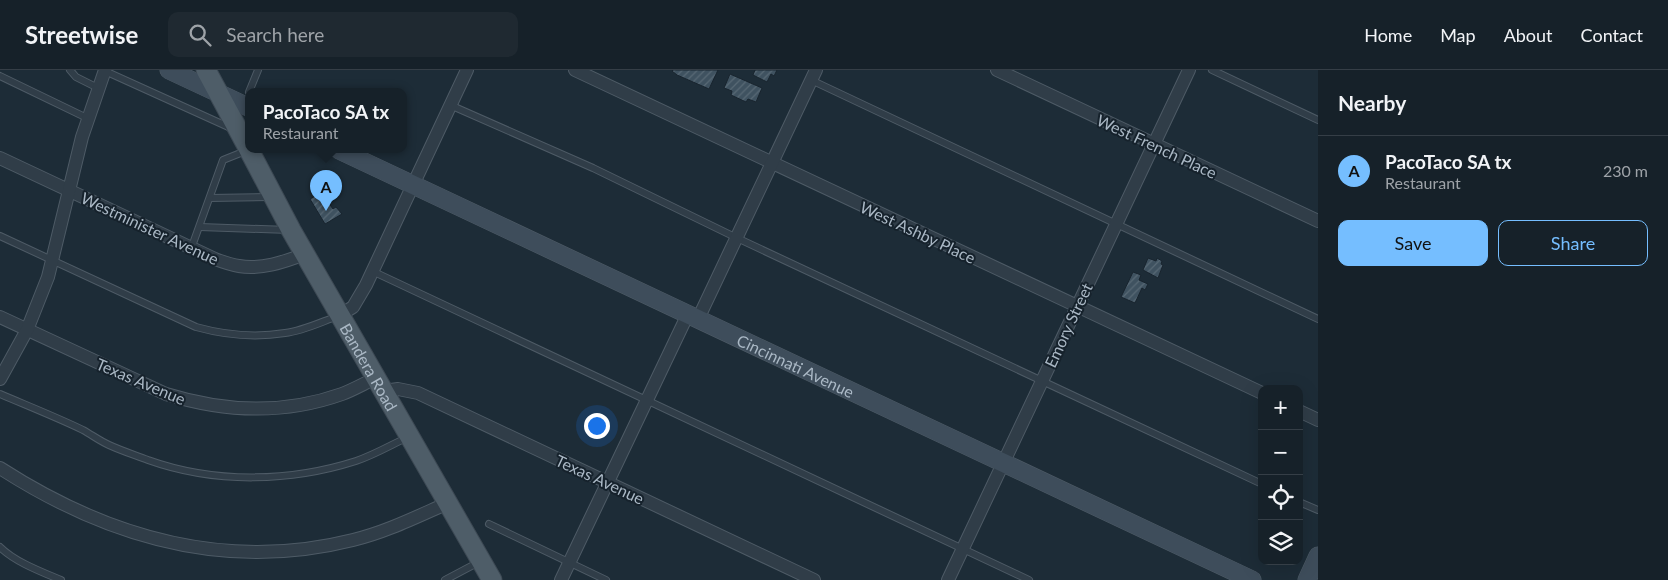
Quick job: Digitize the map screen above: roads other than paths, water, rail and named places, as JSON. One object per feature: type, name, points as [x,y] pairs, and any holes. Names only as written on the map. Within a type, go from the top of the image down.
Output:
[{"type":"main road","name":"Bandera Road","points":[[206,70],[245,142]]},
{"type":"main road","name":"Bandera Road","points":[[251,153],[291,230],[492,580]]},
{"type":"street","points":[[169,70],[219,93],[245,99]]},
{"type":"street","points":[[340,316],[353,307],[372,271],[467,70]]},
{"type":"street","name":"West Ashby Place","points":[[575,70],[1258,391]]},
{"type":"street","name":"West French Place","points":[[997,70],[1318,221]]},
{"type":"street","name":"Emory Street","points":[[948,580],[1189,70]]},
{"type":"street","points":[[0,379],[27,330],[48,277],[87,118],[105,71]]},
{"type":"street","points":[[561,580],[647,401],[737,238],[813,75]]},
{"type":"street","name":"Cincinnati Avenue","points":[[345,153],[1252,580]]},
{"type":"street","name":"Westminister Avenue","points":[[0,158],[191,249],[238,266],[249,267],[282,262],[305,254]]},
{"type":"street","name":"Texas Avenue","points":[[0,317],[166,394],[214,406],[265,410],[286,408],[380,384],[418,393],[814,580]]},
{"type":"street","points":[[1303,413],[1318,420]]},
{"type":"street","points":[[0,468],[43,494],[107,524],[146,537],[187,547],[229,551],[270,552],[312,548],[352,540],[392,528],[448,503]]},
{"type":"street","points":[[1307,580],[1318,556]]},
{"type":"lane","points":[[70,70],[76,76],[98,88]]},
{"type":"lane","points":[[251,88],[258,70]]},
{"type":"lane","points":[[1212,70],[1318,120]]},
{"type":"lane","points":[[105,71],[239,132]]},
{"type":"lane","points":[[813,75],[1116,224],[1318,319]]},
{"type":"lane","points":[[0,76],[87,118]]},
{"type":"lane","points":[[450,105],[593,168],[737,238],[1258,482]]},
{"type":"lane","points":[[191,249],[223,160],[245,151]]},
{"type":"lane","points":[[210,198],[275,197]]},
{"type":"lane","points":[[200,227],[291,230]]},
{"type":"lane","points":[[0,236],[196,327],[214,332],[236,335],[287,333],[340,316]]},
{"type":"lane","points":[[372,271],[1029,580]]},
{"type":"lane","points":[[0,394],[84,431],[110,446],[150,461],[180,469],[228,477],[261,478],[288,476],[328,469],[358,460],[409,436]]},
{"type":"lane","points":[[1303,504],[1318,510]]},
{"type":"lane","points":[[489,524],[606,580]]},
{"type":"lane","points":[[0,547],[35,568],[61,580]]},
{"type":"lane","points":[[445,580],[481,561]]},
{"type":"place","name":"PacoTaco SA tx","points":[[326,211]]}]
